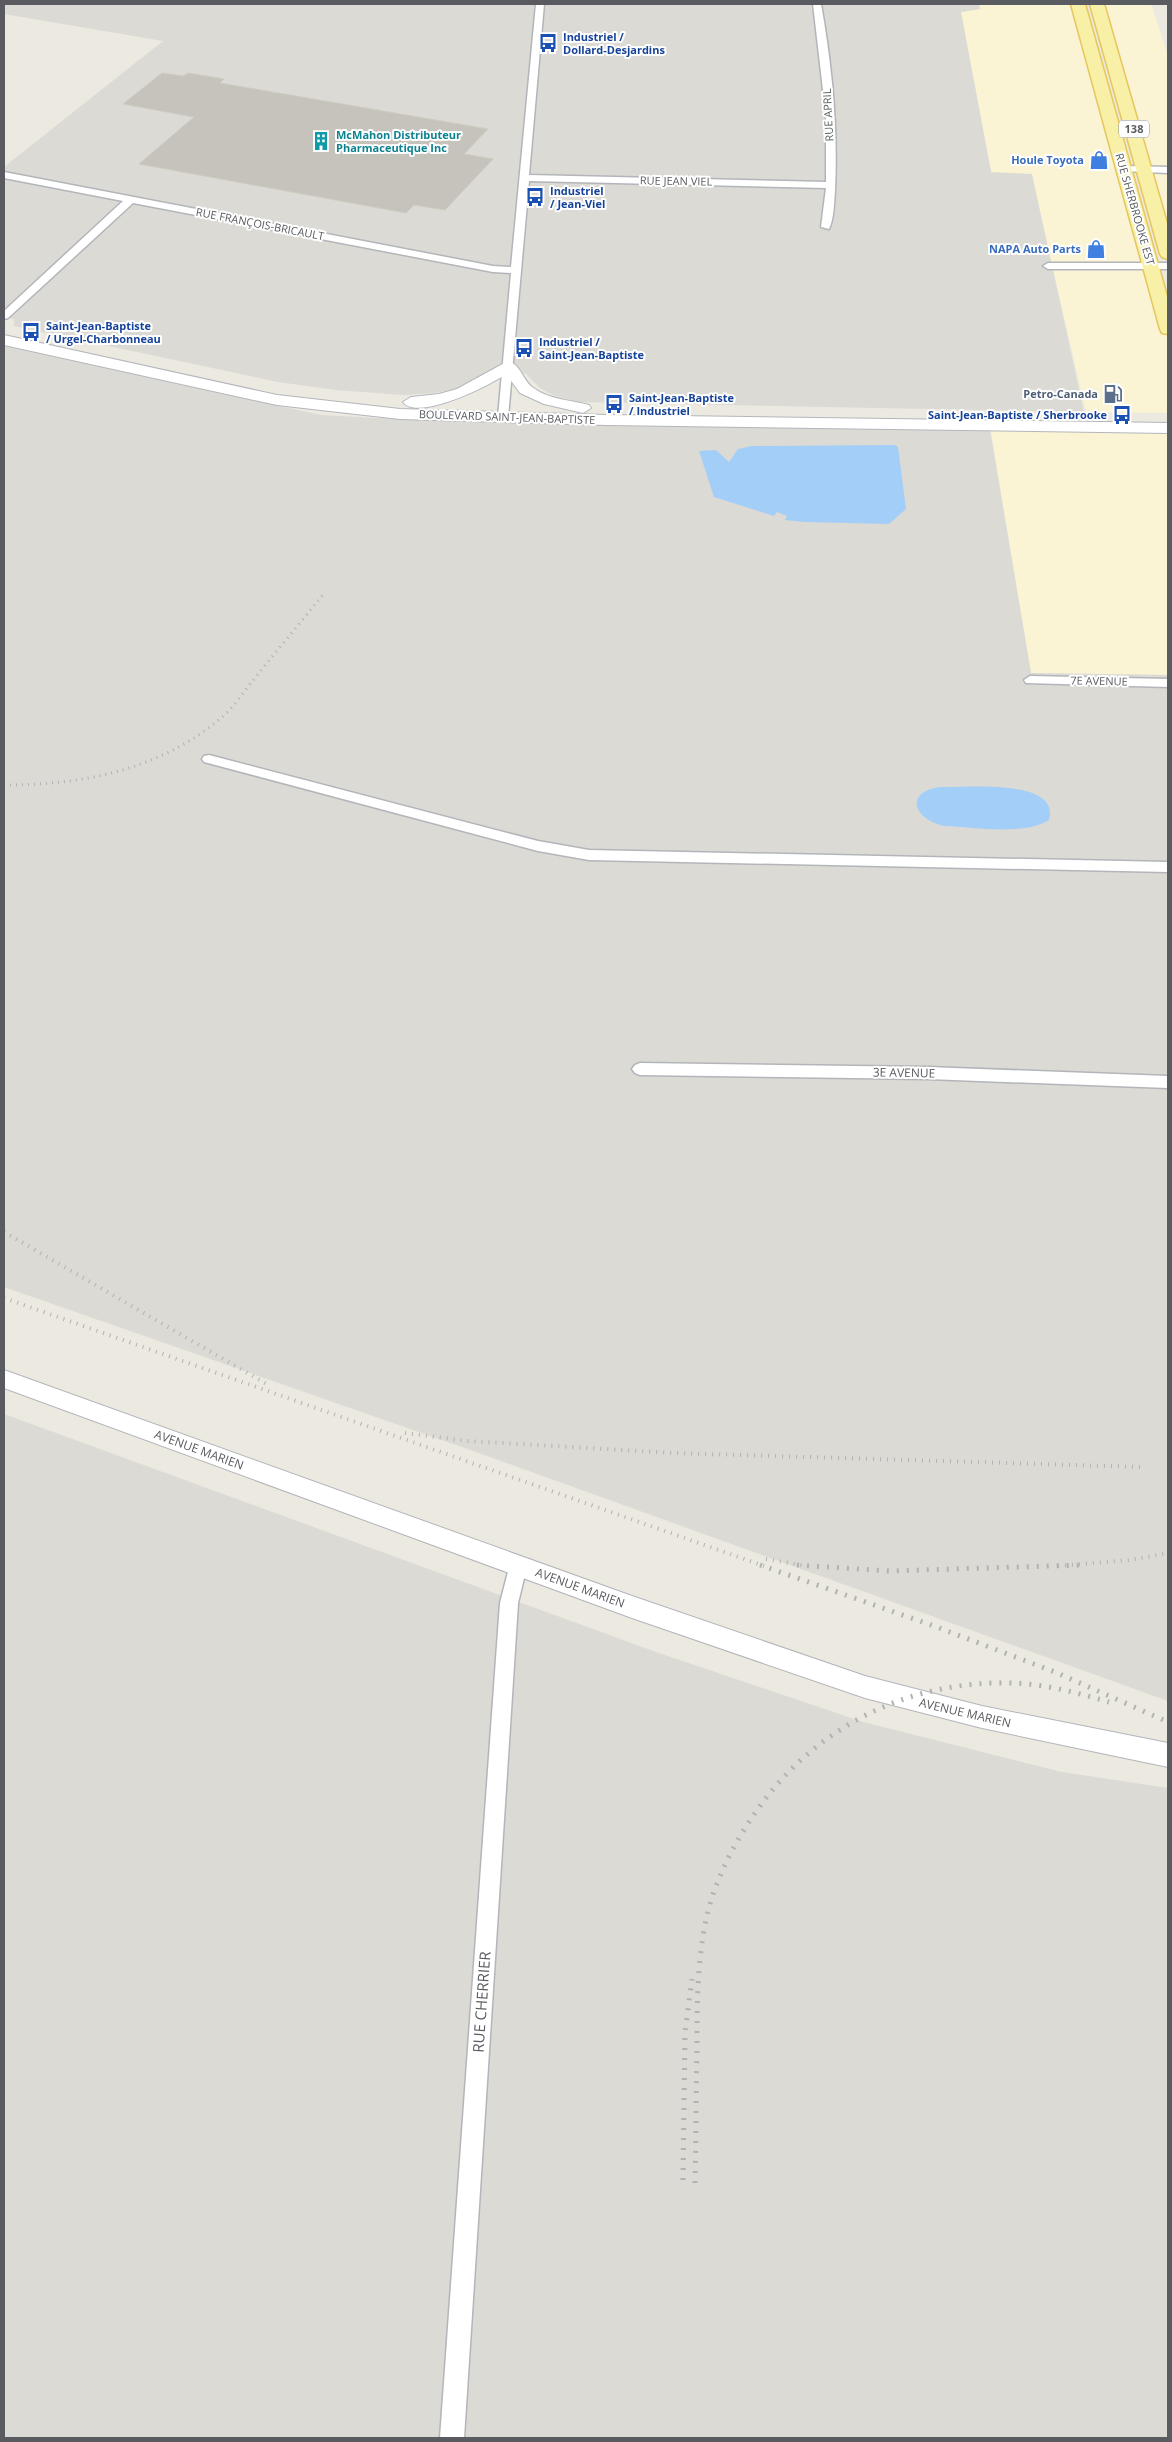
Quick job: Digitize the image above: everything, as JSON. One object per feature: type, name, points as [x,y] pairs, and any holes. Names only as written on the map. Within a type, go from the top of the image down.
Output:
[{"type":"main road","name":"RUE SHERBROOKE EST","points":[[1078,4],[1167,323]]},
{"type":"main road","name":"RUE SHERBROOKE EST","points":[[1098,4],[1168,254]]},
{"type":"main road","points":[[1087,38],[1108,38]]},
{"type":"main road","points":[[1096,68],[1116,69]]},
{"type":"main road","points":[[1132,199],[1153,199]]},
{"type":"main road","points":[[1140,227],[1160,228]]},
{"type":"main road","name":"BOULEVARD SAINT-JEAN-BAPTISTE","points":[[4,331],[256,386],[346,398],[503,412],[984,421],[1168,428]]},
{"type":"main road","name":"BOULEVARD SAINT-JEAN-BAPTISTE","points":[[4,340],[277,400],[400,414],[597,409],[741,416]]},
{"type":"main road","points":[[406,402],[445,398],[471,391],[486,383],[508,366],[526,390],[550,402],[597,409]]},
{"type":"main road","name":"BOULEVARD SAINT-JEAN-BAPTISTE","points":[[984,421],[1168,420]]},
{"type":"street","points":[[503,412],[540,4],[530,4]]},
{"type":"street","name":"RUE APRIL","points":[[817,4],[824,52],[830,118],[830,200],[826,227]]},
{"type":"street","points":[[1124,169],[1168,170]]},
{"type":"street","name":"RUE FRANÇOIS-BRICAULT","points":[[4,175],[493,268],[516,270]]},
{"type":"street","name":"RUE JEAN VIEL","points":[[523,178],[830,185]]},
{"type":"street","points":[[4,316],[131,199]]},
{"type":"street","points":[[1048,266],[1168,266]]},
{"type":"street","name":"7E AVENUE","points":[[1030,680],[1168,683]]},
{"type":"street","points":[[209,759],[538,846],[589,855],[1168,867]]},
{"type":"street","name":"3E AVENUE","points":[[640,1069],[928,1073],[1168,1082]]},
{"type":"street","name":"AVENUE MARIEN","points":[[4,1379],[717,1637],[885,1693],[1029,1728],[1168,1755]]},
{"type":"street","name":"RUE CHERRIER","points":[[452,2438],[509,1603],[518,1566]]},
{"type":"shaded area","points":[[4,4],[979,4],[980,9],[961,12],[991,172],[1032,174],[1084,412],[578,402],[553,395],[540,388],[526,374],[487,371],[473,382],[456,389],[434,393],[403,395],[336,390],[278,382],[14,326],[14,319],[4,317],[4,167],[163,41],[4,14]]},
{"type":"shaded area","points":[[979,4],[1078,4],[1168,326],[1168,413],[1086,412],[1032,178],[992,176],[961,12],[979,9]]},
{"type":"shaded area","points":[[1097,4],[1151,4],[1168,55],[1168,245]]},
{"type":"shaded area","points":[[4,346],[321,415],[376,418],[990,429],[1031,673],[1168,675],[1168,1701],[476,1452],[4,1287]]},
{"type":"shaded area","points":[[990,426],[1168,430],[1168,675],[1031,673]]},
{"type":"shaded area","points":[[4,1414],[656,1652],[863,1722],[1062,1772],[1168,1788],[1168,2438],[4,2438]]},
{"type":"water","points":[[895,445],[898,447],[906,509],[889,524],[785,520],[787,516],[777,512],[774,516],[714,497],[699,451],[716,450],[729,462],[738,449],[752,446]]},
{"type":"water","points":[[939,787],[988,787],[1026,791],[1040,797],[1049,806],[1049,820],[1039,825],[1013,829],[944,826],[934,823],[920,813],[917,800],[928,790]]},
{"type":"building","name":"McMahon Distributeur Pharmaceutique Inc","points":[[162,73],[183,76],[188,73],[224,79],[220,83],[488,129],[464,154],[493,159],[445,210],[414,205],[406,213],[139,164],[194,117],[123,104]]},
{"type":"railway","points":[[4,785],[62,782],[91,778],[119,771],[146,762],[197,736],[230,709],[325,592]]},
{"type":"railway","points":[[4,1232],[270,1386]]},
{"type":"railway","points":[[4,1298],[764,1566]]},
{"type":"railway","points":[[405,1433],[468,1441],[674,1453],[1140,1467]]},
{"type":"railway","points":[[1062,1566],[1130,1560],[1168,1553]]},
{"type":"railway","points":[[766,1559],[804,1565]]},
{"type":"railway","points":[[760,1565],[934,1626],[1055,1672],[1168,1722]]},
{"type":"railway","points":[[797,1565],[804,1565]]},
{"type":"railway","points":[[804,1565],[889,1571],[1062,1566]]},
{"type":"railway","points":[[1062,1566],[1083,1565]]},
{"type":"railway","points":[[1058,1566],[1062,1566]]},
{"type":"railway","points":[[695,2183],[698,1984],[706,1920],[719,1878],[732,1851],[755,1813],[779,1783],[805,1756],[835,1733],[867,1715],[901,1700],[937,1690],[974,1684],[1013,1683],[1037,1685],[1109,1702]]},
{"type":"railway","points":[[683,2180],[685,2032],[692,1979]]},
{"type":"place","name":"Industriel / Dollard-Desjardins","points":[[548,43]]},
{"type":"place","name":"McMahon Distributeur Pharmaceutique Inc","points":[[321,141]]},
{"type":"place","name":"Houle Toyota","points":[[1099,160]]},
{"type":"place","name":"Industriel / Jean-Viel","points":[[535,197]]},
{"type":"place","name":"NAPA Auto Parts","points":[[1096,249]]},
{"type":"place","name":"Saint-Jean-Baptiste / Urgel-Charbonneau","points":[[31,332]]},
{"type":"place","name":"Industriel / Saint-Jean-Baptiste","points":[[524,348]]},
{"type":"place","name":"Petro-Canada","points":[[1113,394]]},
{"type":"place","name":"Saint-Jean-Baptiste / Industriel","points":[[614,404]]},
{"type":"place","name":"Saint-Jean-Baptiste / Sherbrooke","points":[[1122,415]]}]
